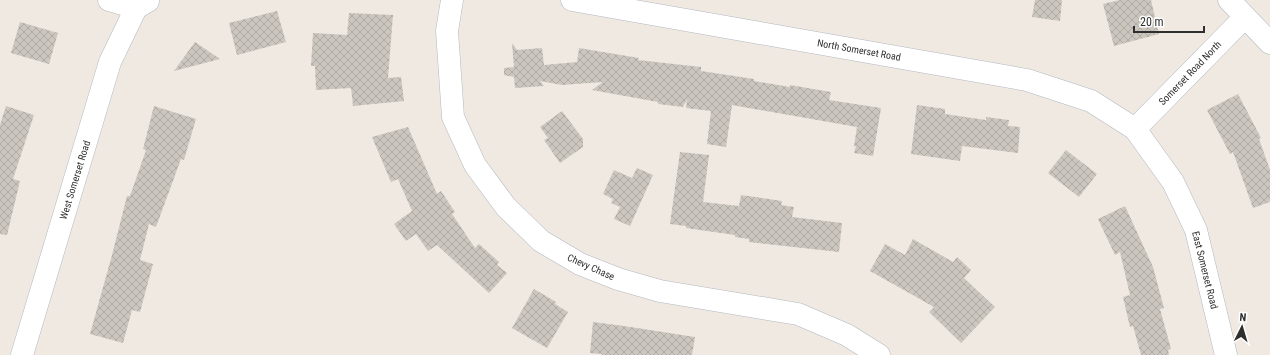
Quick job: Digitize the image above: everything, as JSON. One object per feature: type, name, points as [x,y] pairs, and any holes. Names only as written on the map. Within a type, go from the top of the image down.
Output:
[{"type":"street","points":[[109,0],[142,4]]},
{"type":"street","name":"Chevy Chase","points":[[452,0],[447,31],[453,117],[475,165],[506,207],[541,241],[580,264],[618,279],[653,289],[798,314],[846,335],[879,355]]},
{"type":"street","name":"North Somerset Road","points":[[572,0],[622,4],[1027,80],[1091,101],[1135,129]]},
{"type":"street","points":[[1229,0],[1270,43]]},
{"type":"street","name":"West Somerset Road","points":[[22,355],[110,62],[142,4]]},
{"type":"street","name":"Somerset Road North","points":[[1135,129],[1245,17]]},
{"type":"street","name":"East Somerset Road","points":[[1135,129],[1173,182],[1196,230],[1226,355]]},
{"type":"building","points":[[1035,0],[1062,0],[1060,21],[1032,17]]},
{"type":"building","points":[[1120,0],[1151,0],[1159,34],[1114,46],[1103,4]]},
{"type":"building","points":[[277,11],[286,42],[237,55],[229,23]]},
{"type":"building","points":[[349,13],[393,15],[388,78],[401,77],[404,101],[353,106],[351,88],[316,90],[315,66],[311,66],[313,33],[347,35]]},
{"type":"building","points":[[20,22],[58,33],[49,64],[11,53]]},
{"type":"building","points":[[195,42],[220,59],[174,71]]},
{"type":"building","points":[[512,43],[517,50],[542,48],[544,65],[577,62],[579,48],[639,58],[638,60],[701,67],[701,71],[754,79],[754,81],[831,92],[829,100],[881,108],[873,156],[854,153],[857,127],[732,105],[726,147],[707,144],[711,111],[686,108],[687,99],[683,107],[658,104],[658,102],[592,90],[603,82],[562,85],[540,81],[544,86],[515,88],[514,77],[504,75],[504,68],[514,67]]},
{"type":"building","points":[[1238,94],[1261,138],[1259,139],[1270,170],[1270,202],[1253,208],[1233,152],[1230,154],[1207,110]]},
{"type":"building","points":[[917,105],[945,109],[945,114],[986,120],[986,117],[1009,120],[1008,126],[1020,127],[1018,153],[962,146],[960,161],[911,154]]},
{"type":"building","points":[[6,106],[34,115],[13,179],[20,181],[7,235],[0,234],[0,125]]},
{"type":"building","points":[[154,106],[196,119],[184,160],[181,159],[156,227],[149,224],[140,260],[153,264],[140,312],[132,310],[123,343],[90,334],[127,196],[130,196],[146,150],[143,149]]},
{"type":"building","points":[[562,111],[583,139],[583,147],[560,163],[544,140],[548,138],[540,127]]},
{"type":"building","points":[[408,127],[437,194],[441,191],[455,212],[452,214],[475,248],[479,244],[499,262],[497,265],[507,273],[489,293],[437,245],[428,251],[416,234],[406,241],[394,224],[412,211],[398,179],[391,182],[372,137]]},
{"type":"building","points":[[1066,150],[1097,174],[1079,197],[1048,173]]},
{"type":"building","points":[[680,152],[709,155],[703,202],[739,206],[741,195],[782,201],[781,205],[794,207],[792,217],[842,223],[839,252],[749,242],[749,239],[735,237],[735,235],[686,228],[686,226],[670,224]]},
{"type":"building","points":[[637,168],[653,175],[630,226],[614,219],[620,207],[611,203],[613,199],[603,194],[614,170],[632,178]]},
{"type":"building","points":[[1125,206],[1153,267],[1164,308],[1160,309],[1171,349],[1168,350],[1169,355],[1141,355],[1133,326],[1130,327],[1123,297],[1130,295],[1120,252],[1115,255],[1098,219]]},
{"type":"building","points":[[913,239],[953,262],[957,257],[971,270],[964,278],[995,307],[961,343],[929,312],[934,307],[870,271],[885,244],[905,255]]},
{"type":"building","points":[[534,289],[556,302],[555,304],[568,312],[547,348],[512,328]]},
{"type":"building","points":[[593,322],[695,337],[692,355],[602,355],[590,353]]}]
